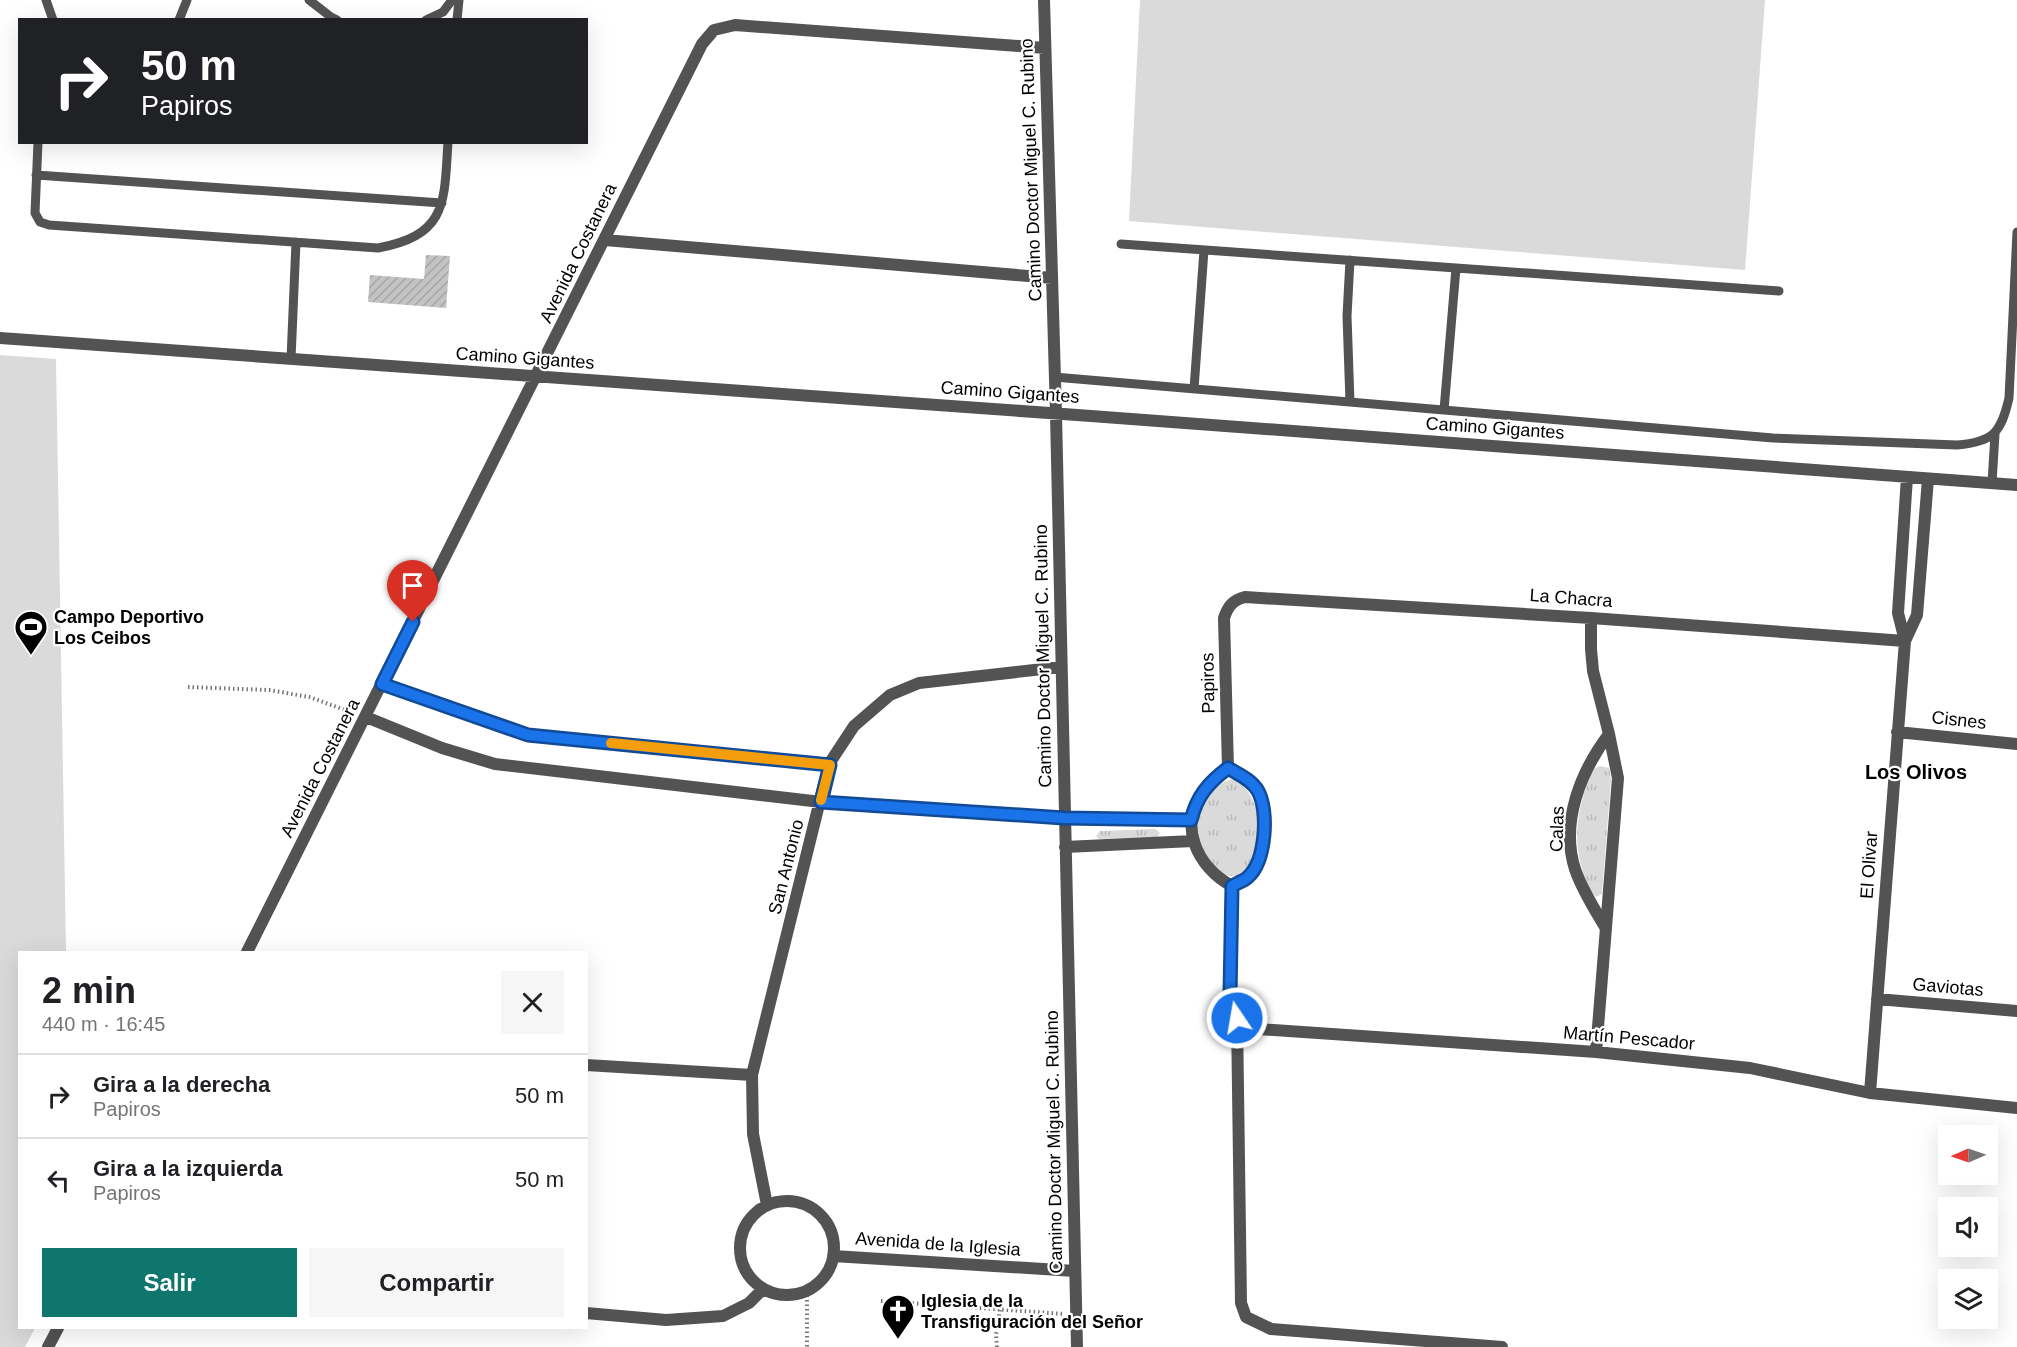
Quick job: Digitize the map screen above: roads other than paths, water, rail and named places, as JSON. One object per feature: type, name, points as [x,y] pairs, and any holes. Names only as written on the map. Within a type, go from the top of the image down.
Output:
[{"type":"street","name":"Camino Doctor Miguel C. Rubino","points":[[1044,0],[1056,414],[1077,1347]]},
{"type":"street","name":"Avenida Costanera","points":[[248,951],[702,44],[714,30],[735,25],[1045,48]]},
{"type":"street","points":[[605,240],[1052,278]]},
{"type":"street","name":"Camino Gigantes","points":[[0,338],[2017,485]]},
{"type":"street","name":"El Olivar","points":[[1870,1093],[1905,640],[1898,613],[1907,477]]},
{"type":"street","name":"El Olivar","points":[[1905,640],[1917,615],[1928,478]]},
{"type":"street","name":"La Chacra","points":[[1235,600],[1257,596],[1905,640]]},
{"type":"street","name":"Papiros","points":[[1228,768],[1224,618],[1228,608],[1235,600]]},
{"type":"street","points":[[1592,618],[1593,671],[1618,778],[1596,1052]]},
{"type":"street","name":"San Antonio","points":[[767,1205],[753,1134],[752,1075],[830,765],[854,726],[890,695],[919,683],[1062,667]]},
{"type":"street","points":[[382,684],[528,735],[830,765]]},
{"type":"street","points":[[366,717],[442,747],[495,764],[821,802],[1064,818],[1191,820]]},
{"type":"street","name":"Cisnes","points":[[1897,732],[2017,744]]},
{"type":"street","name":"Calas","points":[[1605,927],[1587,898],[1575,867],[1571,847],[1572,819],[1577,792],[1593,755],[1609,734]]},
{"type":"street","points":[[1228,768],[1244,777],[1258,790],[1264,813],[1264,837],[1259,860],[1249,877],[1232,886],[1219,879],[1197,853],[1191,820],[1194,806],[1202,792],[1211,781],[1228,768]]},
{"type":"street","points":[[1065,847],[1193,841]]},
{"type":"street","points":[[1232,886],[1230,994],[1237,1018],[1236,1092],[1241,1303],[1246,1317],[1271,1329],[1502,1347]]},
{"type":"street","name":"Gaviotas","points":[[1877,999],[2017,1011]]},
{"type":"street","name":"Martín Pescador","points":[[1237,1018],[1258,1029],[1596,1052],[1750,1068],[1870,1093],[2017,1108]]},
{"type":"street","points":[[588,1065],[752,1075]]},
{"type":"street","name":"Avenida de la Iglesia","points":[[763,1289],[785,1295],[807,1291],[825,1277],[833,1256],[834,1244],[827,1223],[811,1207],[789,1201],[767,1205]]},
{"type":"street","points":[[588,1313],[666,1320],[723,1316],[749,1303],[763,1289],[747,1273],[740,1252],[744,1230],[749,1220],[767,1205]]},
{"type":"street","name":"Avenida de la Iglesia","points":[[833,1256],[1075,1271]]},
{"type":"street","points":[[48,1347],[57,1329]]},
{"type":"lane","points":[[45,18],[46,0]]},
{"type":"lane","points":[[46,0],[52,18]]},
{"type":"lane","points":[[180,18],[187,0]]},
{"type":"lane","points":[[309,0],[333,18]]},
{"type":"lane","points":[[430,18],[442,12],[452,0]]},
{"type":"lane","points":[[457,18],[459,0]]},
{"type":"lane","points":[[38,144],[35,213],[40,222],[49,225],[378,248],[411,240],[438,215],[444,195],[448,144]]},
{"type":"lane","points":[[36,175],[442,203]]},
{"type":"lane","points":[[1992,483],[1995,434],[2004,419],[2009,398],[2017,232]]},
{"type":"lane","points":[[291,359],[296,242]]},
{"type":"lane","points":[[1121,244],[1779,291]]},
{"type":"lane","points":[[1194,389],[1204,250]]},
{"type":"lane","points":[[1350,260],[1347,316],[1350,402]]},
{"type":"lane","points":[[1444,410],[1456,268]]},
{"type":"lane","points":[[1054,377],[1773,438],[1957,445],[1977,443],[1995,434]]},
{"type":"place","name":"Campo Deportivo Los Ceibos","points":[[31,656]]},
{"type":"place","name":"Iglesia de la Transfiguración del Señor","points":[[898,1340]]},
{"type":"district","name":"Los Olivos","points":[[1916,772]]}]
